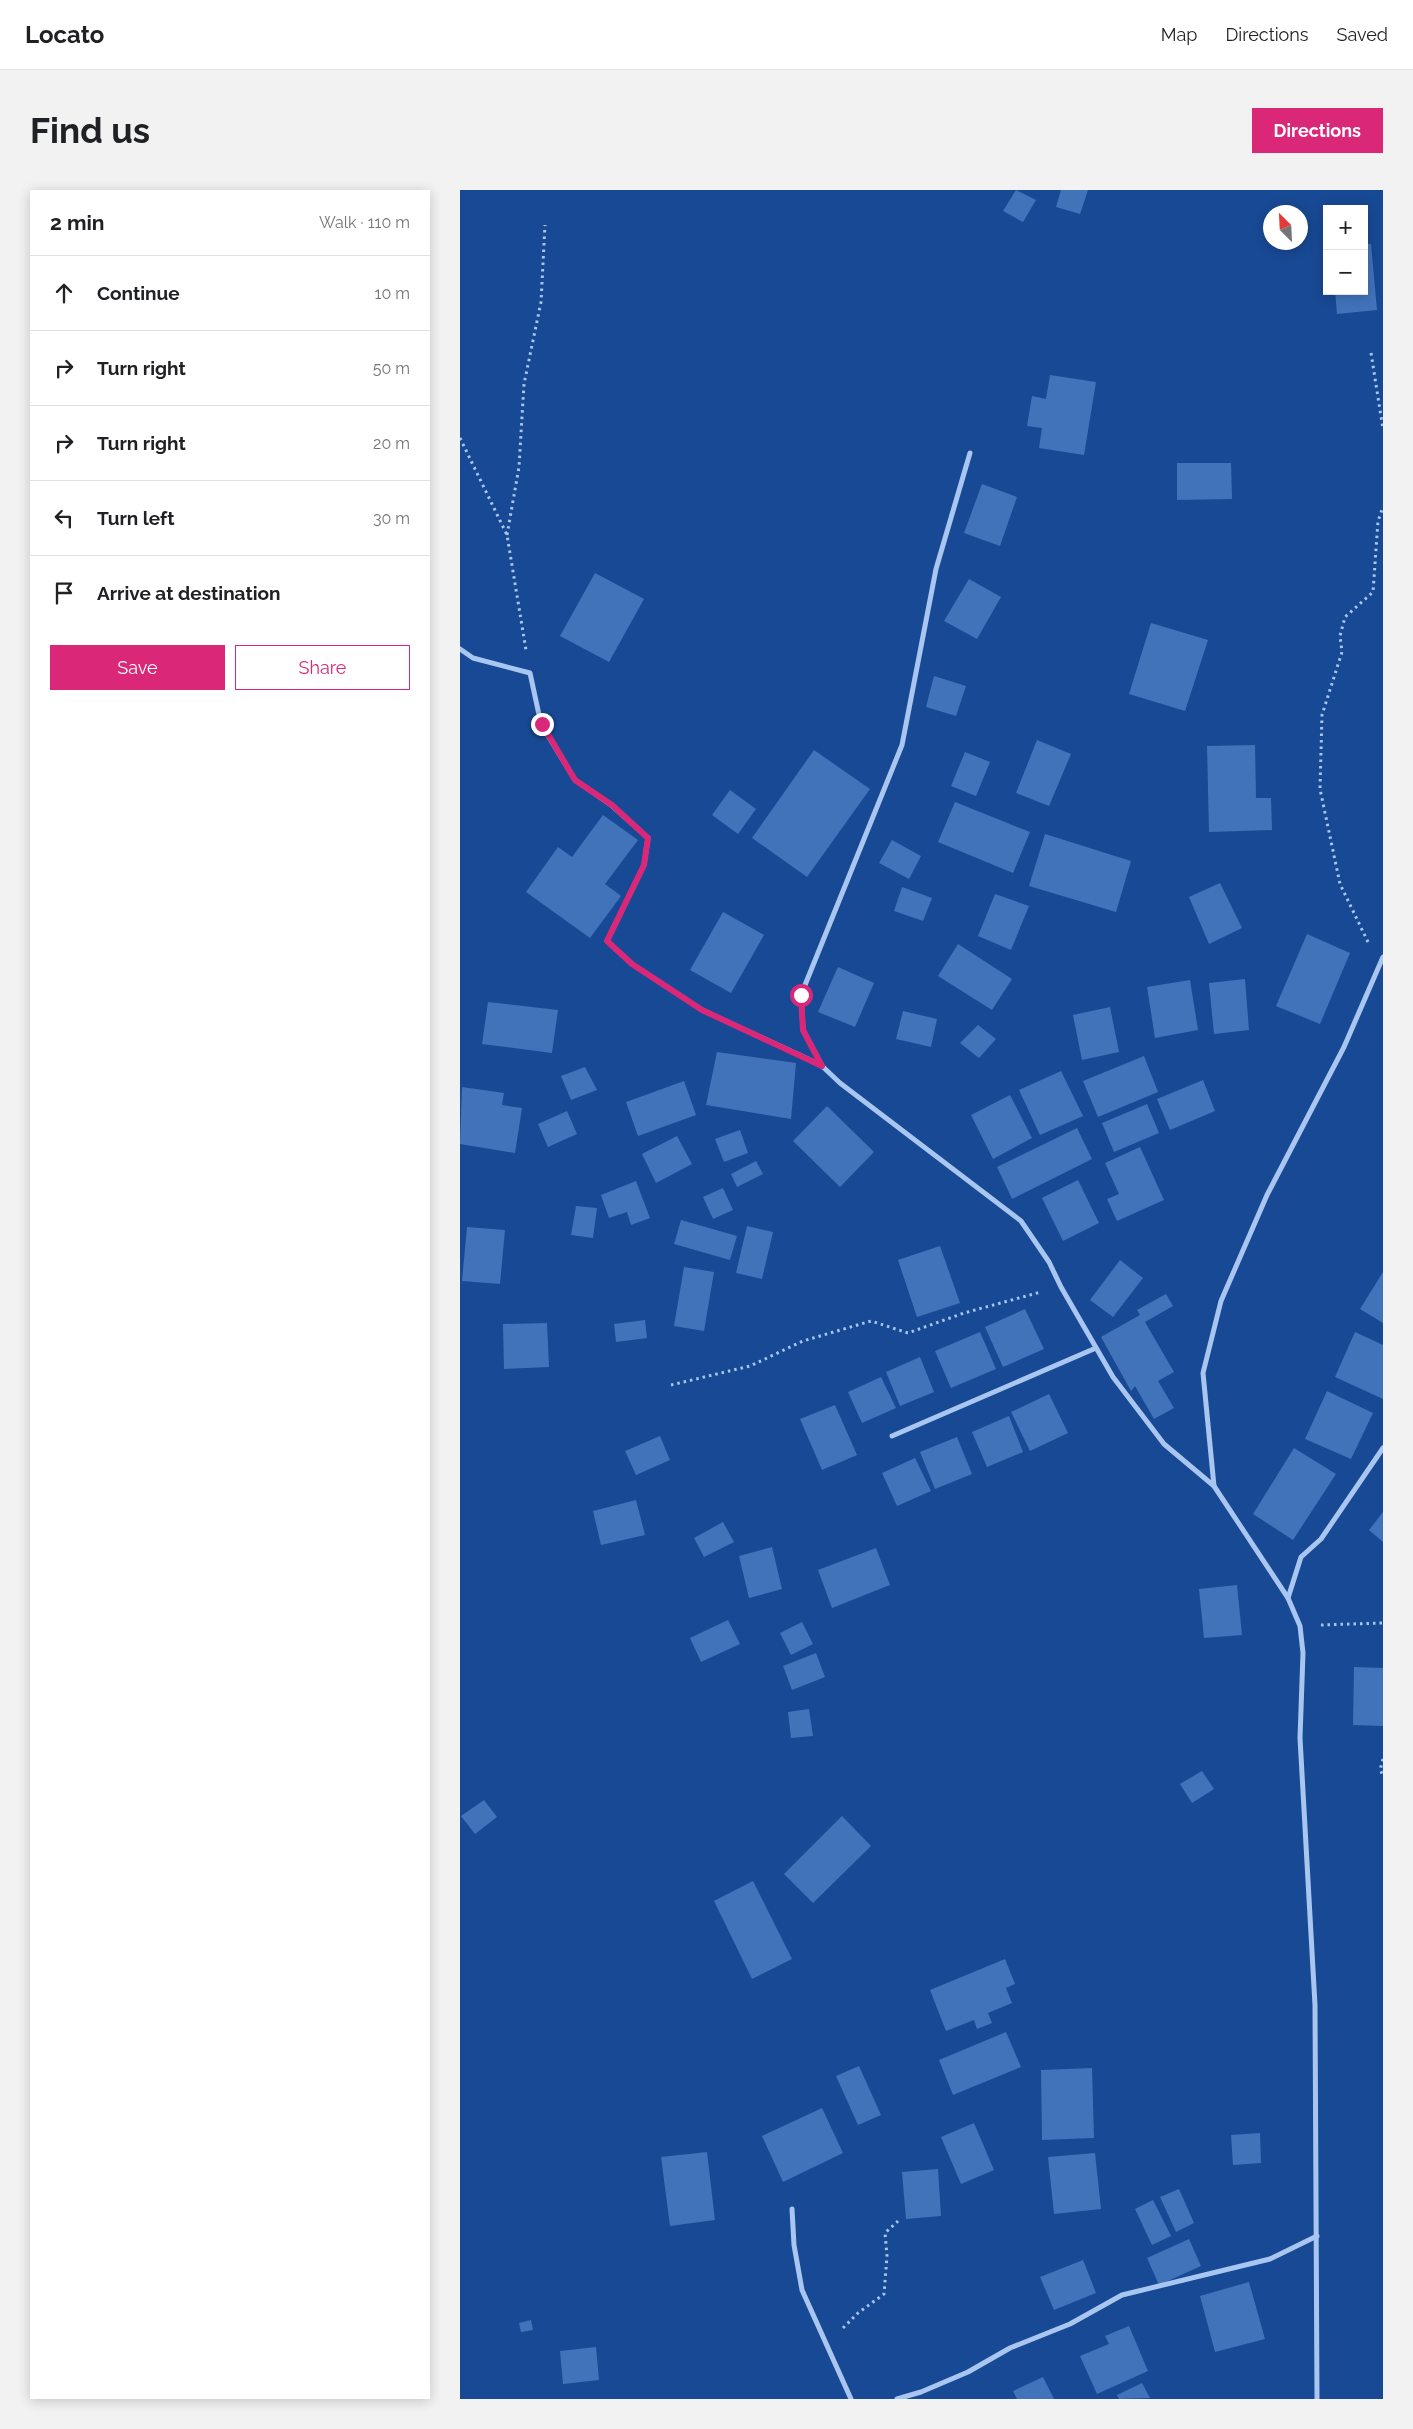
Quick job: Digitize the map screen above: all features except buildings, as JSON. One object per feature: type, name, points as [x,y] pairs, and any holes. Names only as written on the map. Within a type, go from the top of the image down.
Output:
[{"type":"street","points":[[822,1066],[803,1030],[801,995],[902,745],[936,569],[970,453]]},
{"type":"street","points":[[460,649],[473,658],[530,673],[542,724],[575,780],[612,805],[648,838],[644,865],[607,941],[632,964],[702,1010],[822,1066],[840,1083],[1021,1221],[1049,1262],[1112,1377],[1164,1444],[1214,1486],[1288,1598],[1300,1626],[1304,1652],[1300,1738],[1315,2005],[1318,2236],[1317,2399]]},
{"type":"street","points":[[1214,1486],[1204,1373],[1221,1302],[1267,1195],[1344,1048],[1383,957]]},
{"type":"street","points":[[892,1436],[1096,1348]]},
{"type":"street","points":[[1288,1598],[1301,1557],[1322,1538],[1383,1448]]},
{"type":"street","points":[[792,2209],[794,2245],[802,2290],[851,2399]]},
{"type":"street","points":[[897,2399],[921,2392],[968,2372],[1010,2348],[1070,2324],[1122,2296],[1270,2259],[1318,2236]]},
{"type":"path","points":[[507,535],[519,467],[524,384],[541,302],[545,225]]},
{"type":"path","points":[[1371,353],[1383,429]]},
{"type":"path","points":[[460,438],[507,535],[530,673]]},
{"type":"path","points":[[1381,965],[1340,884],[1320,789],[1322,715],[1342,652],[1340,636],[1345,617],[1372,592],[1378,521],[1383,506]]},
{"type":"path","points":[[671,1386],[750,1366],[802,1341],[871,1321],[908,1333],[964,1313],[1061,1287]]},
{"type":"path","points":[[1300,1626],[1383,1623]]},
{"type":"path","points":[[1383,1759],[1380,1770],[1383,1775]]},
{"type":"path","points":[[827,2345],[858,2313],[884,2294],[887,2256],[885,2232],[898,2222]]},
{"type":"route","points":[[542,724],[575,780],[612,805],[648,838],[644,865],[607,941],[632,964],[702,1010],[822,1066],[803,1030],[801,995]]}]
